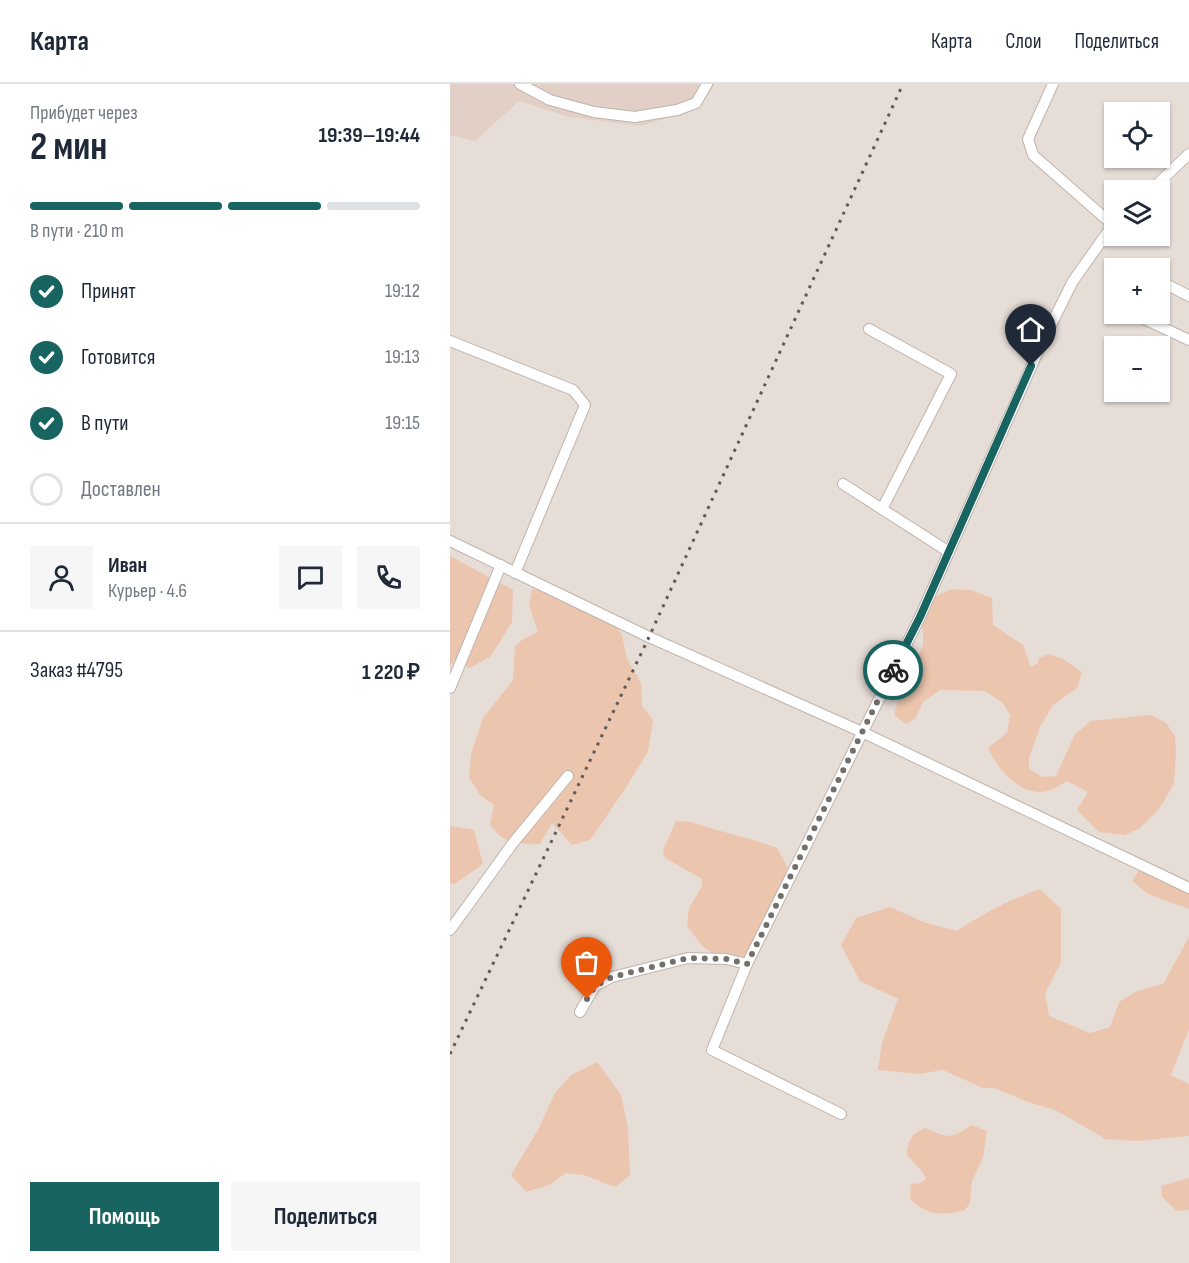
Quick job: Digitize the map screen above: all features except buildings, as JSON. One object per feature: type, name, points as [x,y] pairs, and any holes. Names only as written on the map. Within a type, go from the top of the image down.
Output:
[{"type":"street","points":[[520,84],[550,100],[594,112],[635,117],[677,110],[696,103],[707,84]]},
{"type":"street","points":[[1053,84],[1028,139],[1033,155],[1104,217]]},
{"type":"street","points":[[1162,180],[1189,154]]},
{"type":"street","points":[[841,1114],[712,1050],[747,964],[920,617],[1040,347],[1068,290],[1104,237]]},
{"type":"street","points":[[1170,287],[1189,297]]},
{"type":"street","points":[[1155,324],[1189,340]]},
{"type":"street","points":[[869,329],[951,374],[882,509]]},
{"type":"street","points":[[450,341],[573,390],[585,405],[515,573]]},
{"type":"street","points":[[843,484],[949,552]]},
{"type":"street","points":[[450,541],[649,637],[862,732],[1189,888]]},
{"type":"street","points":[[450,688],[501,565]]},
{"type":"street","points":[[450,930],[513,843],[568,776]]},
{"type":"street","points":[[580,1012],[595,986],[612,977],[688,958],[726,959],[747,964]]},
{"type":"shaded area","points":[[450,84],[715,84],[700,107],[642,126],[569,117],[519,101],[475,141],[450,135]]},
{"type":"shaded area","points":[[450,556],[513,590],[512,622],[491,656],[470,668],[454,660],[450,667]]},
{"type":"shaded area","points":[[532,589],[554,592],[612,619],[622,635],[627,659],[641,683],[642,706],[653,720],[648,752],[625,789],[590,840],[572,845],[552,823],[540,844],[506,840],[490,825],[494,805],[480,795],[469,777],[471,754],[483,718],[513,680],[515,646],[523,639],[538,632],[529,605]]},
{"type":"shaded area","points":[[951,589],[971,590],[992,598],[993,625],[1023,645],[1031,667],[1038,663],[1039,658],[1049,654],[1063,659],[1082,672],[1077,688],[1053,705],[1040,727],[1029,758],[1029,769],[1043,777],[1056,776],[1075,734],[1091,721],[1151,715],[1166,723],[1175,736],[1174,784],[1159,809],[1140,828],[1125,835],[1099,832],[1077,810],[1088,792],[1067,781],[1052,789],[1040,792],[1030,791],[1005,774],[988,748],[1007,733],[1010,715],[1003,703],[985,691],[940,690],[923,702],[915,719],[906,724],[894,715],[923,645],[920,617],[928,600]]},
{"type":"shaded area","points":[[676,821],[694,823],[777,848],[788,868],[774,905],[768,937],[753,959],[726,963],[702,946],[687,926],[689,908],[702,886],[702,879],[665,858],[663,850]]},
{"type":"shaded area","points":[[450,826],[474,830],[483,864],[456,883],[450,884]]},
{"type":"shaded area","points":[[1142,866],[1189,888],[1189,909],[1148,894],[1132,881]]},
{"type":"shaded area","points":[[1040,889],[1061,909],[1061,962],[1045,993],[1049,1016],[1090,1033],[1110,1027],[1119,1002],[1137,991],[1163,984],[1189,937],[1189,1029],[1171,1075],[1189,1084],[1189,1136],[1136,1141],[1106,1139],[1055,1110],[994,1088],[983,1088],[943,1070],[919,1074],[878,1070],[882,1043],[898,999],[860,981],[841,945],[856,918],[890,907],[926,923],[957,931],[997,907]]},
{"type":"shaded area","points":[[597,1062],[621,1095],[628,1128],[630,1175],[615,1187],[584,1175],[566,1173],[549,1185],[526,1192],[511,1175],[539,1128],[555,1093],[571,1075]]},
{"type":"shaded area","points":[[972,1125],[987,1131],[983,1158],[972,1181],[970,1203],[965,1210],[942,1214],[922,1208],[910,1198],[911,1183],[918,1184],[926,1179],[907,1155],[911,1138],[925,1128],[949,1136]]},
{"type":"shaded area","points":[[1189,1178],[1189,1210],[1177,1211],[1162,1197],[1161,1186]]},
{"type":"railway","points":[[450,1054],[649,637],[903,84]]},
{"type":"way so far","points":[[587,999],[595,986],[612,977],[688,958],[726,959],[747,964],[893,670]]},
{"type":"route","points":[[893,670],[920,617],[1031,366]]}]
